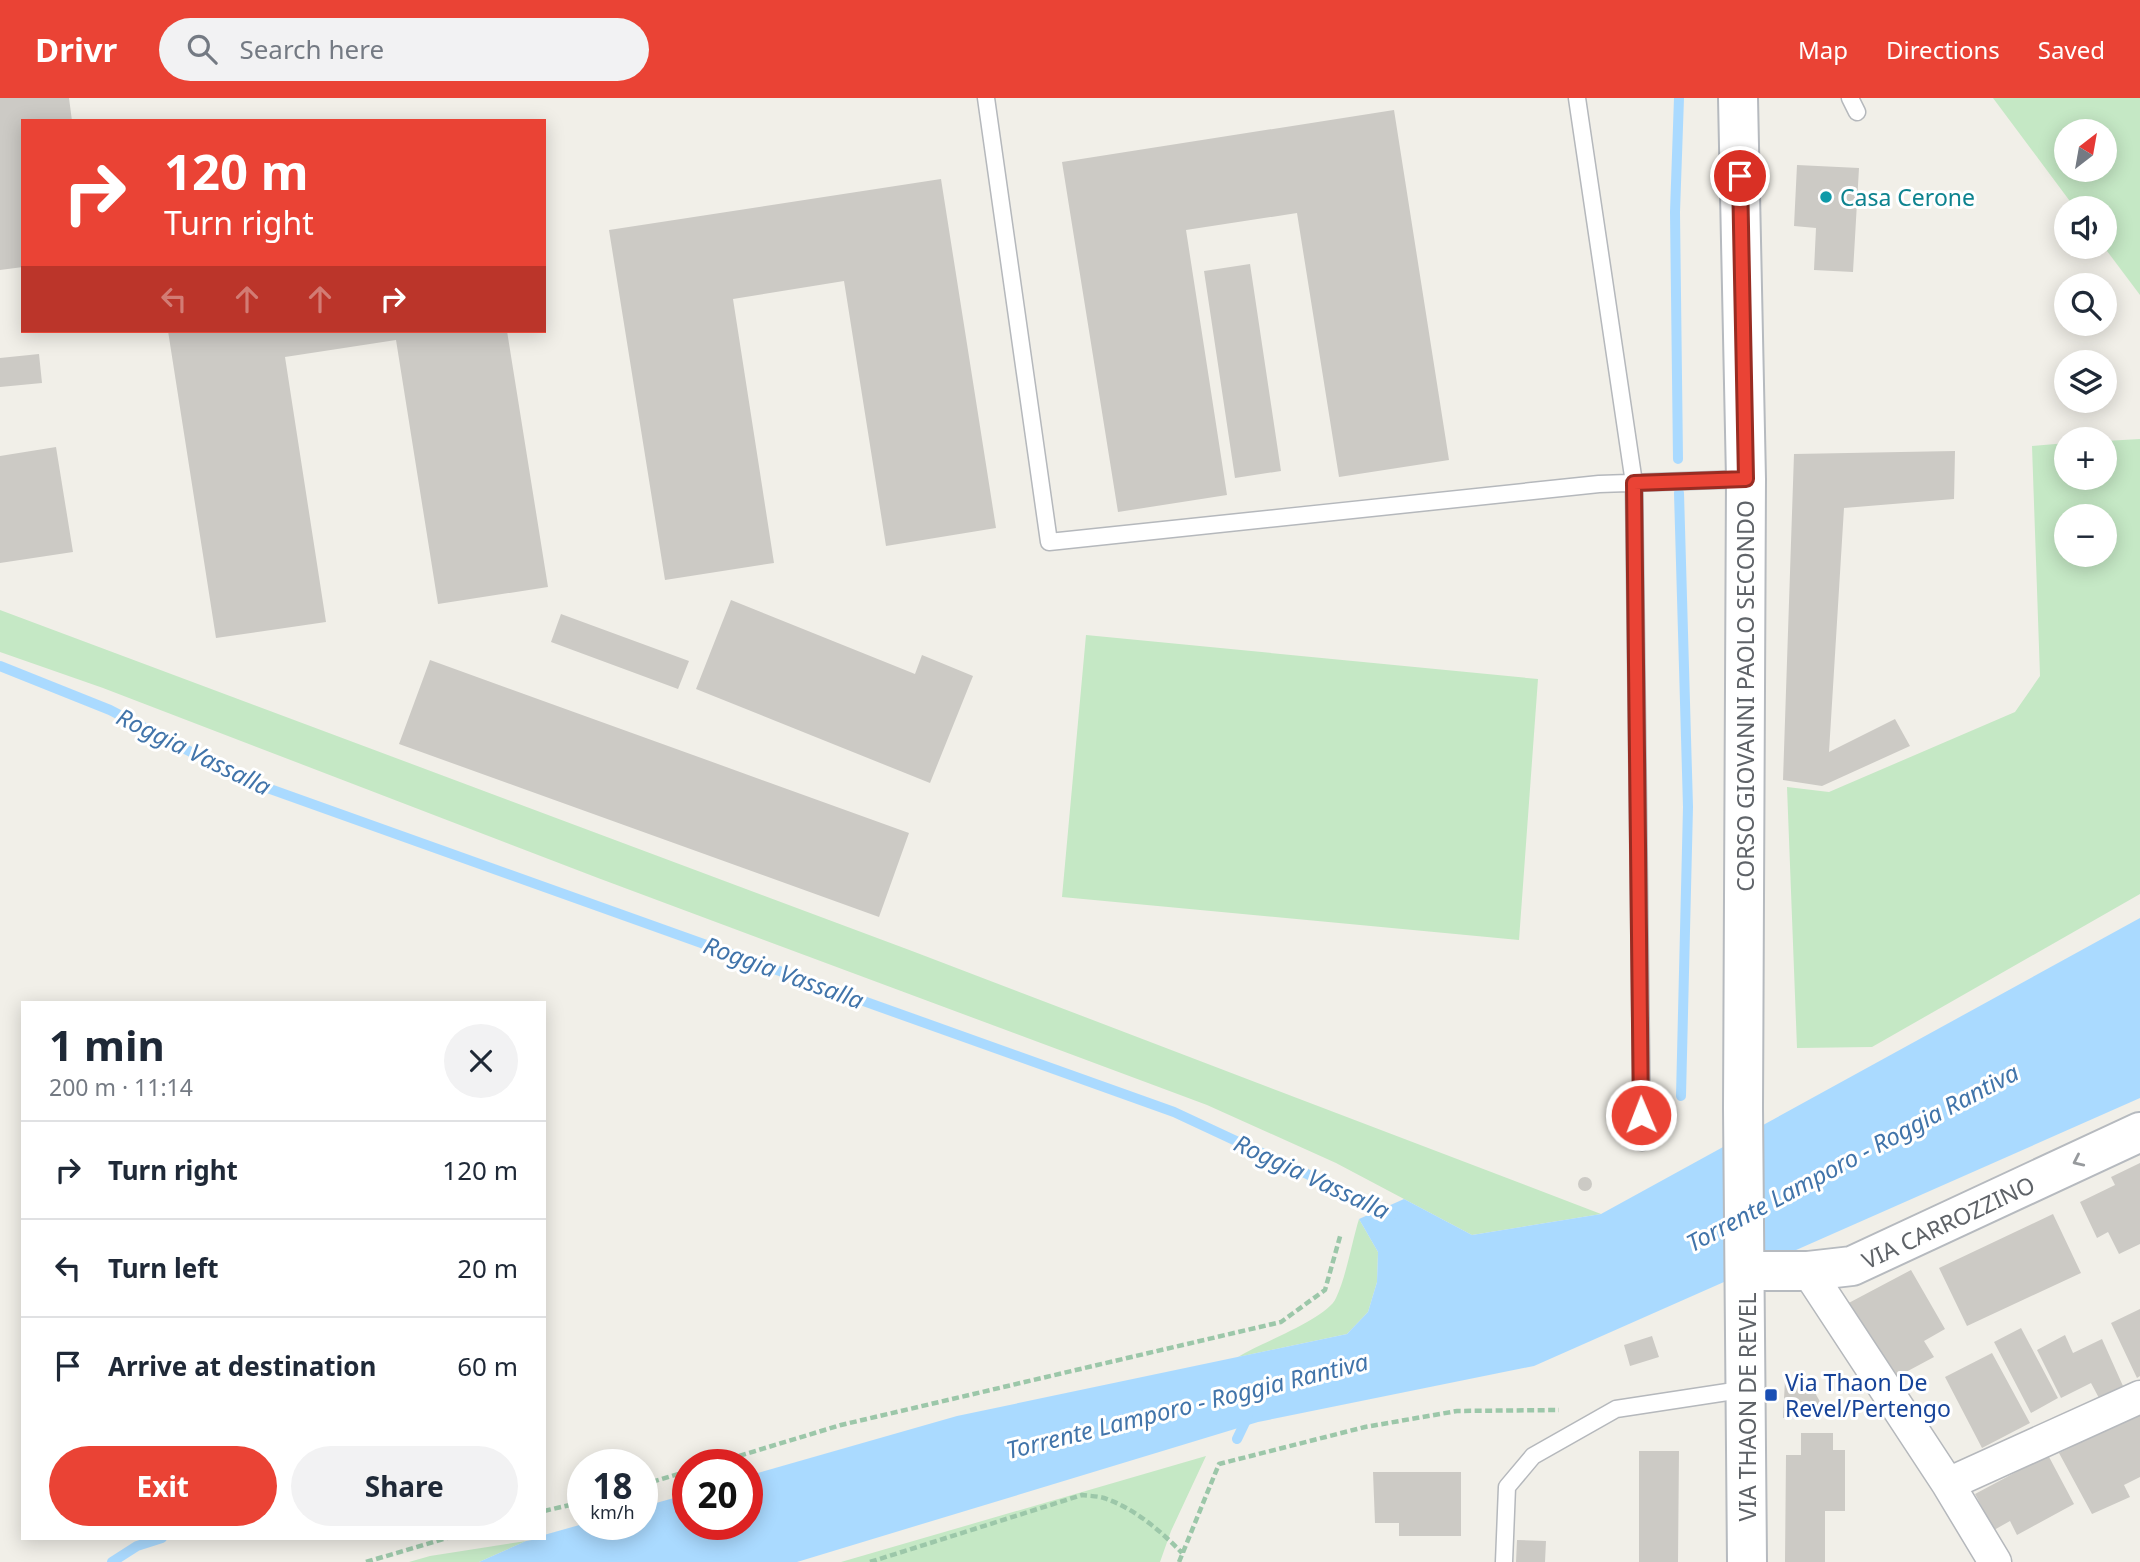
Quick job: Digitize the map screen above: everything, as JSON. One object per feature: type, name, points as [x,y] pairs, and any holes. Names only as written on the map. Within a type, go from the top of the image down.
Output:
[{"type":"main road","name":"CORSO GIOVANNI PAOLO SECONDO","points":[[1738,98],[1746,479],[1743,1108],[1746,1262]]},
{"type":"main road","name":"VIA CARROZZINO","points":[[1746,1262],[1808,1271],[1852,1266],[2140,1132]]},
{"type":"main road","name":"VIA THAON DE REVEL","points":[[1746,1262],[1748,1562]]},
{"type":"street","points":[[1808,1271],[1995,1562]]},
{"type":"street","points":[[1948,1485],[2140,1396]]},
{"type":"lane","points":[[986,98],[1048,542],[1599,484],[1746,479]]},
{"type":"lane","points":[[1577,98],[1634,483],[1642,1142]]},
{"type":"lane","points":[[1504,1562],[1507,1487],[1533,1456],[1616,1409],[1747,1389]]},
{"type":"path","points":[[762,1449],[841,1425],[1281,1322],[1325,1290],[1341,1233]]},
{"type":"path","points":[[1179,1562],[1219,1464],[1365,1427],[1457,1411],[1616,1409]]},
{"type":"path","points":[[870,1562],[1082,1495],[1104,1498],[1132,1512],[1162,1532],[1182,1553]]},
{"type":"path","points":[[546,1511],[567,1506]]},
{"type":"path","points":[[366,1562],[440,1540]]},
{"type":"green space","points":[[1993,98],[2140,98],[2140,295],[2113,259],[2117,259],[2117,196],[2066,196],[2056,182],[2118,182],[2118,119],[2054,119],[2054,180]]},
{"type":"green space","points":[[2140,439],[2140,894],[1872,1047],[1797,1048],[1787,787],[1829,792],[2015,712],[2040,676],[2032,446],[2054,444],[2054,490],[2117,490],[2117,440]]},
{"type":"green space","points":[[0,610],[912,951],[1601,1214],[1472,1235],[1336,1163],[1207,1105],[598,878],[103,688],[0,652]]},
{"type":"green space","points":[[1086,635],[1538,679],[1519,940],[1062,897]]},
{"type":"green space","points":[[1359,1219],[1378,1252],[1377,1282],[1368,1312],[1347,1334],[1238,1357],[1307,1322],[1330,1306],[1343,1280]]},
{"type":"green space","points":[[1206,1456],[1171,1531],[1160,1562],[841,1562]]},
{"type":"green space","points":[[526,1541],[479,1562],[409,1562],[430,1556]]},
{"type":"water","name":"Torrente Lamporo - Roggia Rantiva","points":[[2140,918],[2140,1098],[1534,1366],[1258,1422],[797,1562],[479,1562],[526,1541],[546,1540],[546,1534],[567,1529],[567,1540],[658,1540],[658,1502],[672,1499],[672,1540],[763,1540],[763,1471],[957,1416],[1347,1334],[1368,1312],[1377,1282],[1378,1252],[1359,1219],[1404,1199],[1472,1235],[1601,1214]]},
{"type":"building","points":[[0,98],[69,98],[72,119],[21,119],[21,267],[0,270]]},
{"type":"building","points":[[1394,110],[1449,460],[1339,477],[1297,213],[1186,230],[1227,495],[1118,512],[1062,162]]},
{"type":"building","name":"Casa Cerone","points":[[1797,165],[1859,168],[1853,272],[1814,270],[1816,228],[1794,226]]},
{"type":"building","points":[[941,179],[996,528],[886,546],[844,281],[733,299],[774,563],[665,580],[609,230]]},
{"type":"building","points":[[1250,264],[1281,471],[1235,478],[1204,271]]},
{"type":"building","points":[[168,333],[507,333],[548,587],[438,604],[396,340],[285,357],[326,622],[216,638]]},
{"type":"building","points":[[39,354],[42,383],[0,387],[0,358]]},
{"type":"building","points":[[56,447],[73,552],[0,563],[0,456]]},
{"type":"building","points":[[1955,451],[1954,499],[1844,508],[1829,752],[1895,719],[1910,746],[1822,786],[1783,780],[1794,454]]},
{"type":"building","points":[[731,600],[915,674],[922,655],[973,676],[930,783],[696,689]]},
{"type":"building","points":[[561,614],[689,661],[678,689],[551,642]]},
{"type":"building","points":[[430,660],[909,833],[879,917],[399,744]]},
{"type":"building","points":[[2140,1163],[2140,1244],[2119,1254],[2108,1232],[2097,1238],[2080,1202],[2115,1185],[2111,1177]]},
{"type":"building","points":[[1585,1177],[1590,1179],[1590,1189],[1585,1191],[1580,1189],[1578,1184],[1580,1179]]},
{"type":"building","points":[[2053,1214],[2081,1273],[1967,1326],[1939,1268]]},
{"type":"building","points":[[1911,1270],[1945,1329],[1924,1341],[1934,1357],[1891,1380],[1843,1306]]},
{"type":"building","points":[[2140,1309],[2140,1376],[2137,1378],[2111,1323]]},
{"type":"building","points":[[2021,1328],[2058,1398],[2031,1413],[1994,1342]]},
{"type":"building","points":[[2065,1335],[2073,1353],[2102,1339],[2123,1386],[2099,1398],[2091,1383],[2061,1398],[2037,1350]]},
{"type":"building","points":[[1652,1336],[1659,1357],[1630,1366],[1624,1345]]},
{"type":"building","points":[[1992,1353],[2030,1423],[1982,1448],[1945,1377]]},
{"type":"building","points":[[1805,1375],[1823,1407],[1783,1418],[1785,1380]]},
{"type":"building","points":[[2140,1413],[2140,1477],[2124,1485],[2130,1497],[2092,1514],[2059,1453]]},
{"type":"building","points":[[1801,1433],[1833,1433],[1833,1450],[1845,1450],[1845,1511],[1825,1511],[1825,1562],[1785,1562],[1786,1455],[1801,1455]]},
{"type":"building","points":[[1639,1451],[1679,1451],[1678,1562],[1639,1562]]},
{"type":"building","points":[[2048,1455],[2074,1504],[2017,1535],[2010,1521],[1994,1530],[1975,1494]]},
{"type":"building","points":[[1373,1472],[1461,1472],[1461,1536],[1399,1536],[1399,1523],[1375,1523]]},
{"type":"building","points":[[1517,1540],[1546,1541],[1545,1562],[1516,1562]]},
{"type":"waterway","points":[[1678,459],[1675,212],[1679,98]]},
{"type":"waterway","points":[[1679,493],[1688,807],[1681,1096]]},
{"type":"waterway","name":"Roggia Vassalla","points":[[0,666],[110,710],[245,780],[1174,1112],[1393,1214]]},
{"type":"waterway","name":"Torrente Lamporo - Roggia Rantiva","points":[[1237,1439],[1248,1416]]},
{"type":"waterway","points":[[112,1562],[137,1546],[156,1540]]},
{"type":"place","name":"Casa Cerone","points":[[1826,197]]},
{"type":"place","name":"Via Thaon De Revel/Pertengo","points":[[1771,1395]]},
{"type":"route","points":[[1641,1115],[1634,483],[1746,479],[1740,176]]}]
